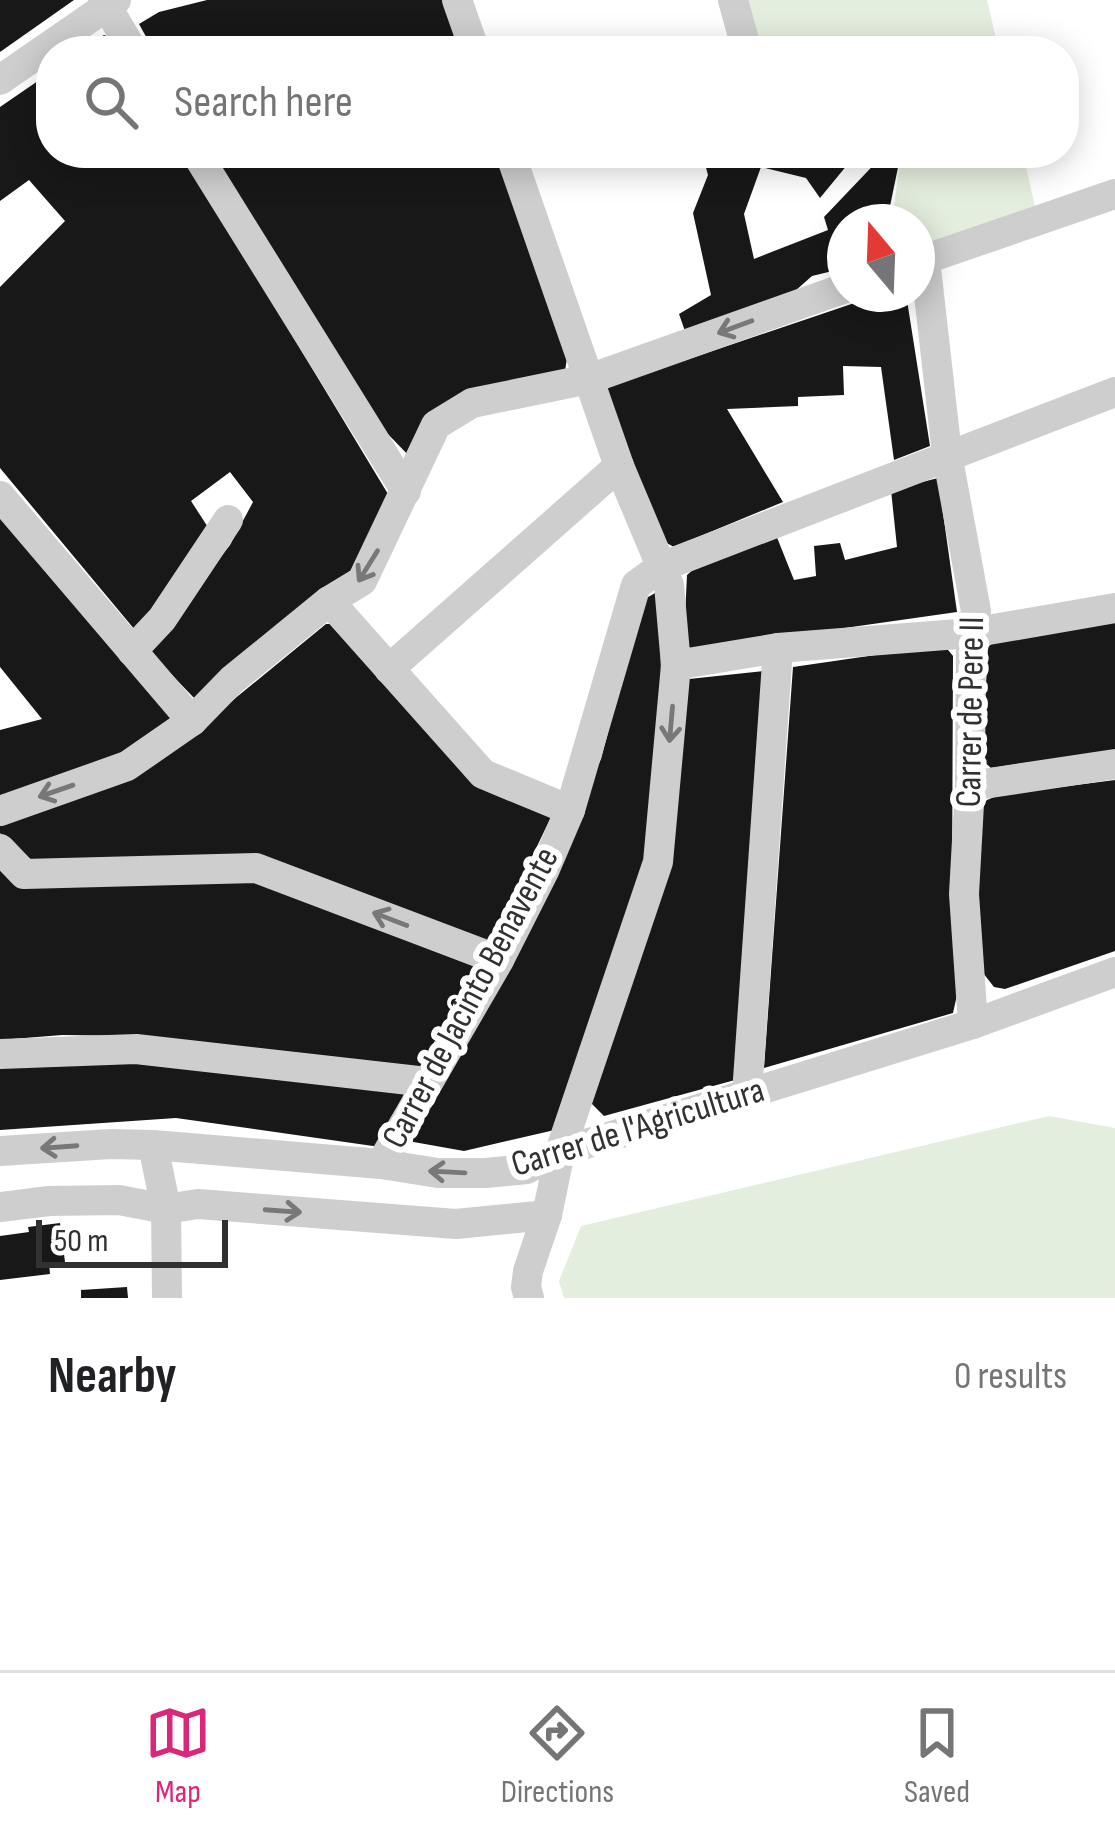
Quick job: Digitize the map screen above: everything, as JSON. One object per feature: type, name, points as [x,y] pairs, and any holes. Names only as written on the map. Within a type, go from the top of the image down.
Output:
[{"type":"street","points":[[457,0],[470,36]]},
{"type":"street","points":[[733,0],[743,36]]},
{"type":"street","points":[[61,36],[108,2],[125,36]]},
{"type":"street","points":[[0,80],[36,54]]},
{"type":"street","points":[[205,168],[406,491]]},
{"type":"street","points":[[515,168],[619,466],[669,585],[676,665],[658,862],[560,1152],[547,1215],[528,1271],[529,1298]]},
{"type":"street","points":[[935,255],[1115,194]]},
{"type":"street","points":[[0,811],[127,766],[192,721],[232,680],[329,601],[362,581],[436,425],[472,403],[589,379],[827,294]]},
{"type":"street","name":"Carrer de Pere II","points":[[928,312],[947,454],[976,611],[971,632],[964,894],[973,1024]]},
{"type":"street","points":[[661,567],[1115,392]]},
{"type":"street","points":[[389,669],[619,466]]},
{"type":"street","points":[[0,496],[192,721]]},
{"type":"street","points":[[132,651],[162,620],[228,520]]},
{"type":"street","name":"Carrer de Jacinto Benavente","points":[[381,1164],[499,960],[544,871],[570,811],[636,585],[661,567]]},
{"type":"street","points":[[329,601],[483,774],[570,811]]},
{"type":"street","points":[[676,665],[778,648],[971,632],[1115,608]]},
{"type":"street","points":[[747,1094],[778,648]]},
{"type":"street","points":[[970,786],[1115,764]]},
{"type":"street","points":[[0,848],[24,874],[256,868],[499,960]]},
{"type":"street","name":"Carrer de l'Agricultura","points":[[0,1151],[153,1144],[439,1173],[527,1169],[560,1152],[973,1024],[1115,972]]},
{"type":"street","points":[[0,1054],[136,1049],[427,1082]]},
{"type":"street","points":[[153,1144],[166,1209],[167,1298]]},
{"type":"street","points":[[0,1207],[119,1201],[166,1209],[198,1204],[456,1224],[547,1215]]},
{"type":"green space","points":[[735,0],[987,0],[995,36],[743,36]]},
{"type":"green space","points":[[899,168],[1026,168],[1038,220],[935,246],[935,204],[894,204]]},
{"type":"green space","points":[[1049,1116],[1115,1128],[1115,1298],[564,1298],[559,1281],[581,1226]]},
{"type":"building","points":[[0,0],[74,0],[0,52]]},
{"type":"building","points":[[207,0],[443,0],[456,36],[146,36],[139,24],[159,12]]},
{"type":"building","points":[[36,82],[36,168],[191,168],[391,499],[352,571],[195,699],[148,650],[230,545],[253,502],[230,472],[191,501],[213,535],[140,636],[0,468],[0,287],[65,221],[29,180],[0,201],[0,107]]},
{"type":"building","points":[[222,168],[502,168],[567,358],[565,371],[480,395],[413,460],[354,399]]},
{"type":"building","points":[[706,168],[761,168],[744,214],[754,259],[827,230],[827,272],[812,276],[786,299],[686,334],[679,314],[711,295],[693,213],[708,175]]},
{"type":"building","points":[[765,168],[845,168],[820,198],[806,178]]},
{"type":"building","points":[[871,168],[898,168],[890,204],[836,204]]},
{"type":"building","points":[[828,312],[909,312],[930,446],[894,460],[881,367],[843,366],[844,395],[798,397],[798,406],[727,409],[783,502],[674,547],[661,540],[606,387]]},
{"type":"building","points":[[938,478],[957,612],[691,650],[684,638],[687,575],[696,567],[776,535],[794,580],[816,576],[814,546],[840,543],[845,560],[897,547],[891,490]]},
{"type":"building","points":[[0,508],[181,717],[119,760],[0,800],[0,730],[42,719],[0,667]]},
{"type":"building","points":[[669,585],[660,603],[661,673],[646,872],[559,1129],[464,1151],[408,1141],[501,974],[601,759],[643,600]]},
{"type":"building","points":[[1115,622],[1115,750],[991,768],[982,760],[988,647],[998,638]]},
{"type":"building","points":[[326,624],[340,624],[473,771],[554,811],[489,946],[295,869],[35,863],[13,849],[0,833],[0,823],[183,741]]},
{"type":"building","points":[[944,645],[953,656],[952,894],[957,995],[953,1013],[764,1068],[793,667]]},
{"type":"building","points":[[764,671],[735,1080],[604,1116],[591,1103],[689,679]]},
{"type":"building","points":[[1115,780],[1115,951],[1005,989],[994,987],[983,973],[977,909],[979,808],[999,795]]},
{"type":"building","points":[[0,862],[255,882],[476,967],[419,1070],[143,1036],[0,1040]]},
{"type":"building","points":[[135,1061],[404,1094],[380,1147],[176,1118],[0,1130],[0,1067]]},
{"type":"building","points":[[60,1223],[65,1262],[49,1263],[50,1274],[0,1280],[0,1236]]},
{"type":"building","points":[[127,1287],[128,1298],[81,1298],[81,1290]]}]
